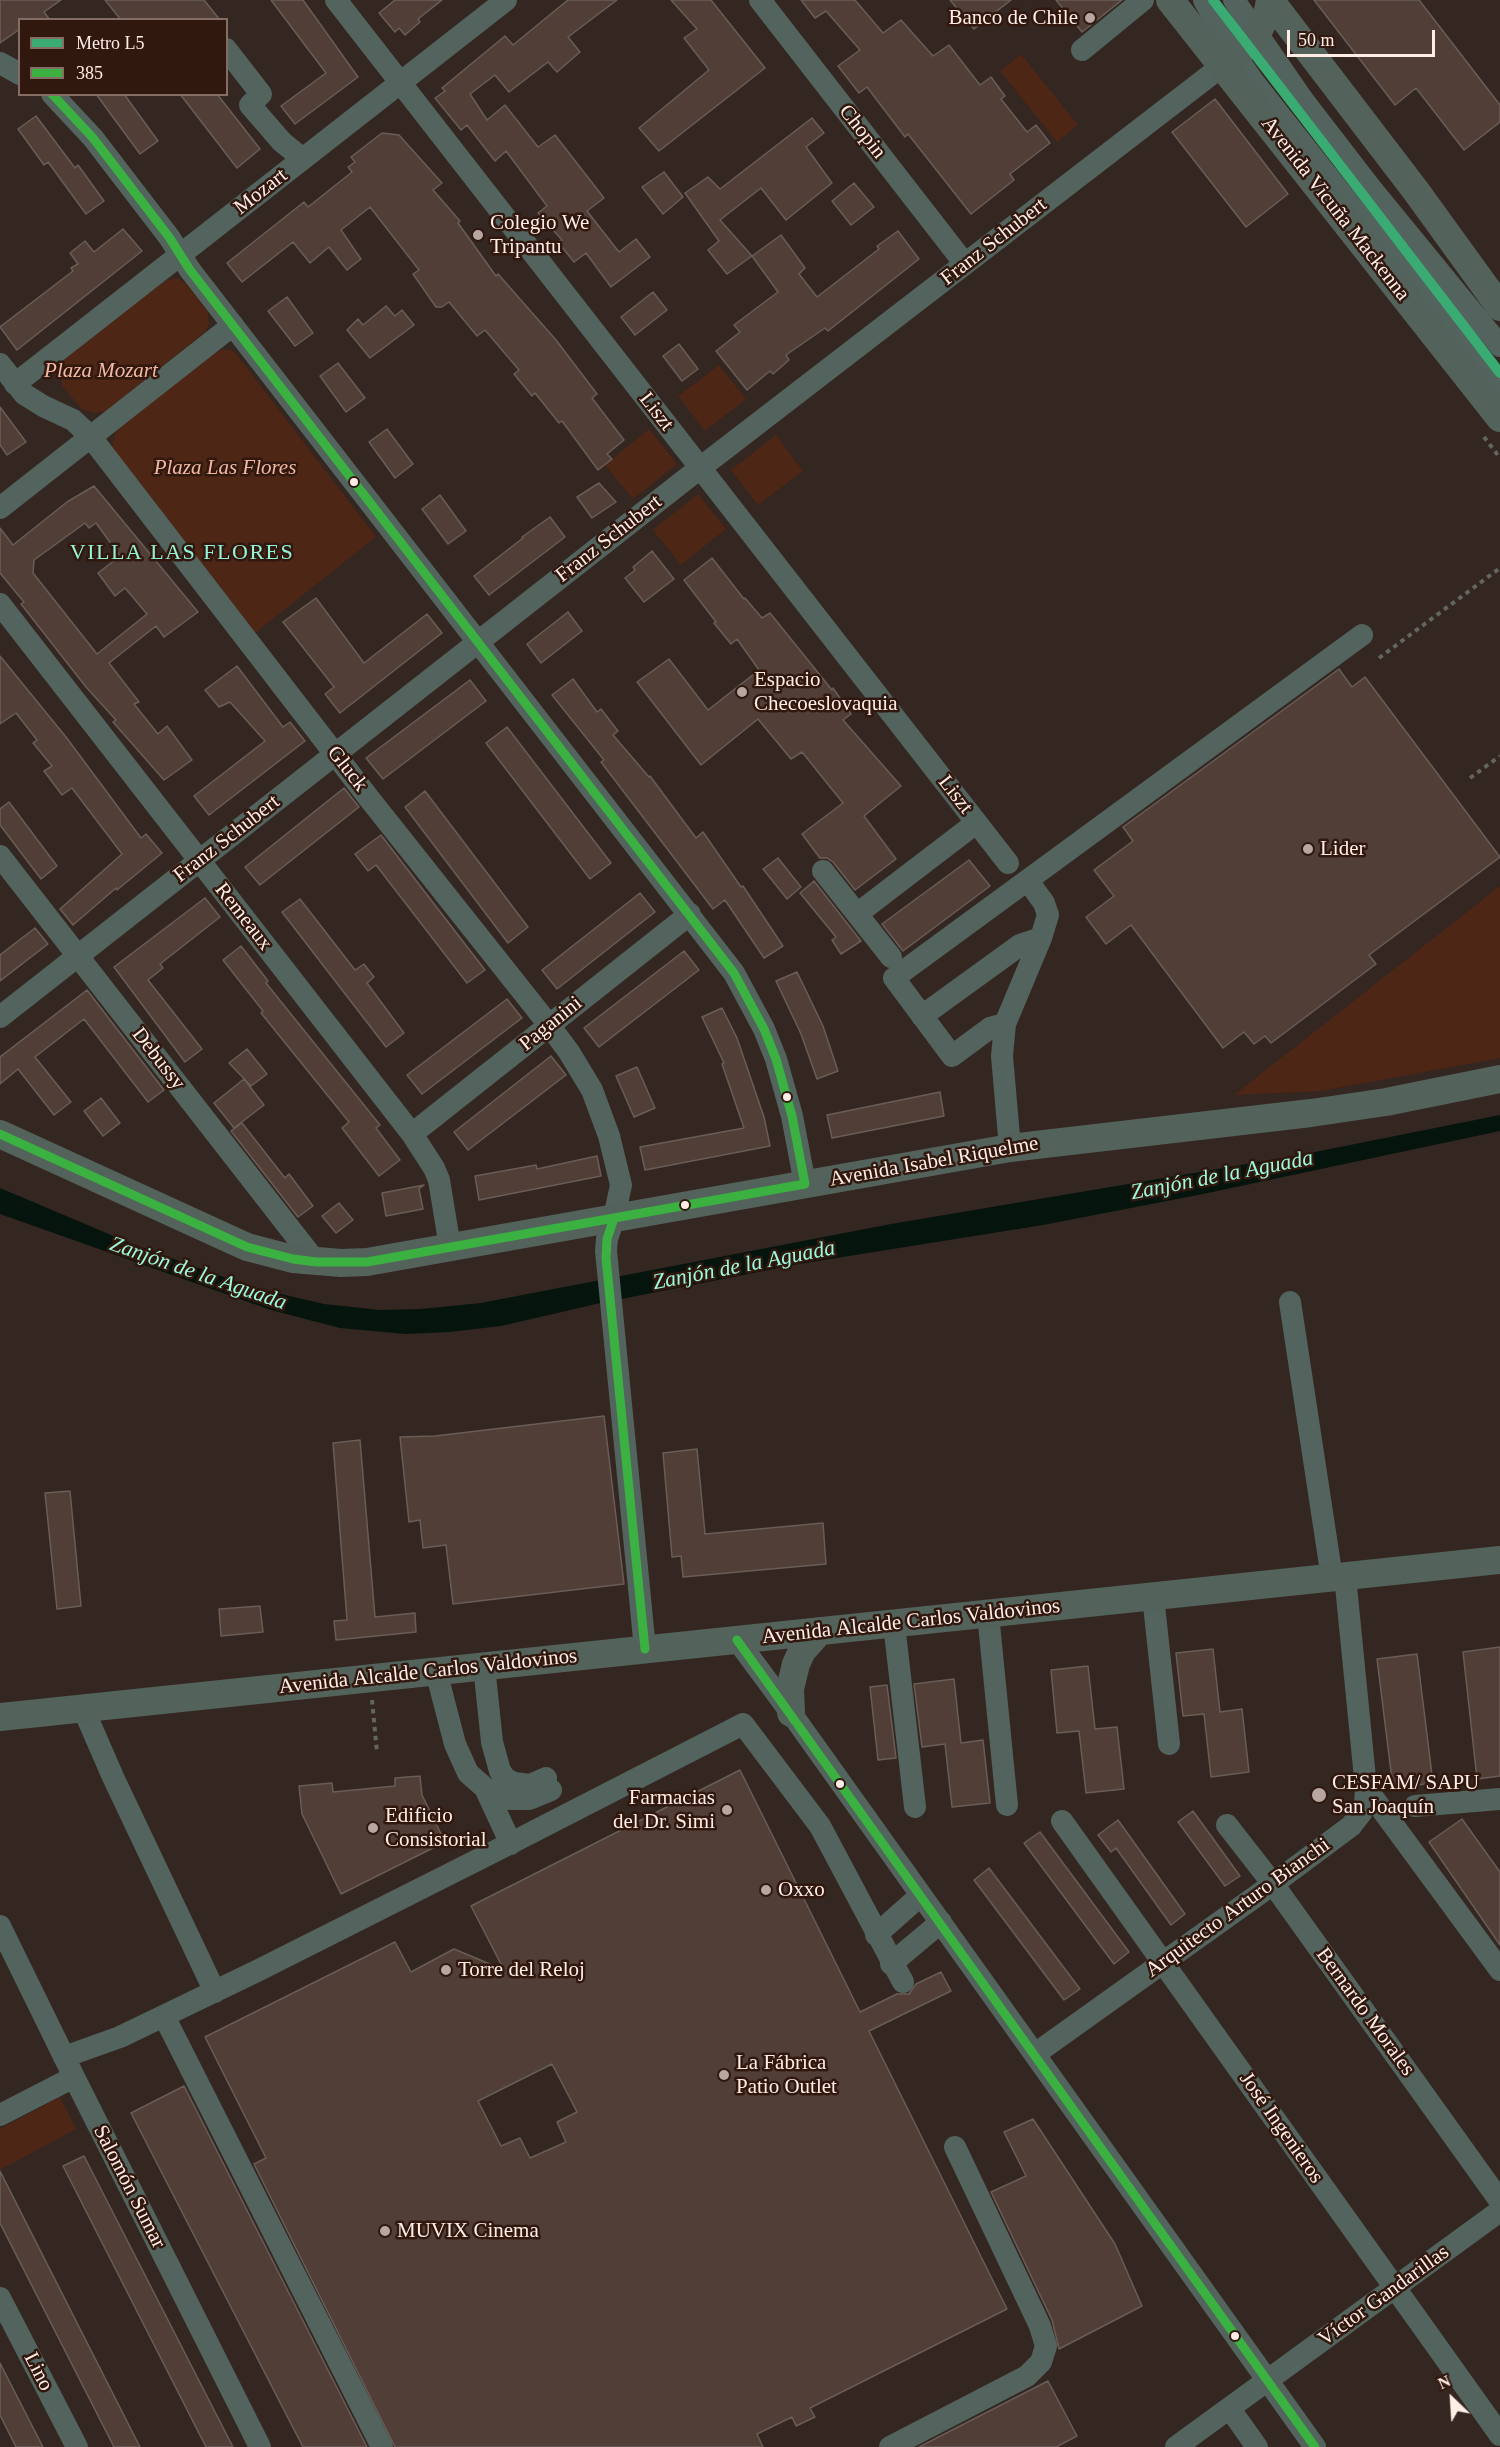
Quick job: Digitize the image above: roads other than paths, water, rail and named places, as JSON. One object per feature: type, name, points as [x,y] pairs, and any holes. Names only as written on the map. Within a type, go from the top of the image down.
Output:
[{"type":"main road","name":"Avenida Vicuña Mackenna","points":[[1170,0],[1229,60],[1500,418]]},
{"type":"main road","points":[[1229,60],[1258,32],[1270,0]]},
{"type":"main road","points":[[1270,0],[1496,294]]},
{"type":"main road","name":"Avenida Isabel Riquelme","points":[[0,1134],[247,1247],[281,1257],[316,1262],[367,1262],[1010,1148],[1311,1113],[1386,1102],[1500,1079]]},
{"type":"main road","name":"Avenida Alcalde Carlos Valdovinos","points":[[0,1717],[1500,1560]]},
{"type":"main road","points":[[791,1713],[790,1689],[796,1664],[802,1652],[820,1631]]},
{"type":"street","name":"Liszt","points":[[336,0],[1008,863]]},
{"type":"street","name":"Mozart","points":[[15,384],[506,0]]},
{"type":"street","name":"Chopin","points":[[760,0],[965,264]]},
{"type":"street","points":[[1082,50],[1143,0]]},
{"type":"street","points":[[1204,0],[1229,60],[1253,81],[1500,395]]},
{"type":"street","points":[[1234,0],[1303,100],[1370,188],[1500,346]]},
{"type":"street","points":[[228,52],[261,94],[250,105],[282,142],[303,159]]},
{"type":"street","name":"Franz Schubert","points":[[0,1017],[700,468],[1229,60]]},
{"type":"street","points":[[0,63],[18,73]]},
{"type":"street","points":[[54,96],[93,138],[233,325],[734,973],[764,1029],[785,1087],[805,1184]]},
{"type":"street","points":[[267,106],[291,136],[303,159]]},
{"type":"street","points":[[0,508],[233,325]]},
{"type":"street","name":"Gluck","points":[[0,364],[15,384],[34,402],[73,420],[90,436],[335,754],[549,1025],[592,1090],[609,1136],[621,1185],[607,1239],[606,1258],[645,1649]]},
{"type":"street","name":"Remeaux","points":[[0,604],[412,1134],[439,1180],[450,1247]]},
{"type":"street","points":[[1005,1024],[990,1028],[952,1056],[894,978],[1362,634]]},
{"type":"street","name":"Liszt","points":[[857,914],[976,823]]},
{"type":"street","name":"Debussy","points":[[0,856],[316,1262]]},
{"type":"street","points":[[824,871],[891,957]]},
{"type":"street","points":[[1010,1148],[1002,1056],[1005,1024],[1041,938],[1048,911],[1028,881]]},
{"type":"street","name":"Paganini","points":[[412,1134],[690,914]]},
{"type":"street","points":[[922,1016],[1020,945],[1041,938]]},
{"type":"street","name":"Arquitecto Arturo Bianchi","points":[[1035,2054],[1351,1826],[1365,1805],[1366,1788],[1339,1577],[1290,1302]]},
{"type":"street","points":[[1153,1596],[1169,1744]]},
{"type":"street","points":[[988,1614],[1006,1805]]},
{"type":"street","points":[[894,1623],[915,1807]]},
{"type":"street","points":[[736,1640],[791,1713],[1315,2447]]},
{"type":"street","points":[[436,1671],[455,1744],[468,1773],[484,1788],[510,1799],[530,1799],[548,1784],[514,1783],[505,1778],[500,1771],[492,1742],[484,1666]]},
{"type":"street","points":[[83,1708],[113,1777],[215,1992]]},
{"type":"street","points":[[0,2115],[69,2067],[120,2037],[215,1992],[508,1838],[742,1724],[820,1826],[897,1973],[940,1922]]},
{"type":"street","points":[[484,1788],[508,1838]]},
{"type":"street","points":[[1366,1788],[1500,1970]]},
{"type":"street","points":[[508,1838],[517,1799]]},
{"type":"street","points":[[1415,1806],[1500,1800]]},
{"type":"street","name":"José Ingenieros","points":[[1062,1821],[1500,2435]]},
{"type":"street","name":"Bernardo Morales","points":[[1227,1825],[1273,1884],[1500,2200]]},
{"type":"street","points":[[876,1935],[921,1895]]},
{"type":"street","name":"Salomón Sumar","points":[[0,1926],[260,2447]]},
{"type":"street","points":[[164,2016],[382,2447]]},
{"type":"street","points":[[890,2447],[1027,2376],[1041,2362],[1046,2346],[1040,2326],[956,2147]]},
{"type":"street","name":"Víctor Gandarillas","points":[[1176,2447],[1500,2211]]},
{"type":"street","name":"Lino","points":[[0,2298],[77,2447]]},
{"type":"street","points":[[1230,2409],[1257,2447]]},
{"type":"water","name":"Zanjón de la Aguada","points":[[1500,1115],[1500,1131],[1203,1194],[1043,1225],[799,1264],[596,1304],[501,1326],[449,1332],[406,1334],[340,1328],[271,1310],[0,1214],[0,1188],[130,1243],[251,1287],[324,1304],[380,1310],[421,1309],[481,1303],[891,1224],[1300,1155]]},
{"type":"metro line","name":"L5","points":[[1213,0],[1500,373]]},
{"type":"place","name":"Banco de Chile","points":[[1090,18]]},
{"type":"place","name":"Colegio We Tripantu","points":[[478,235]]},
{"type":"place","name":"Espacio Checoeslovaquia","points":[[742,692]]},
{"type":"place","name":"Lider","points":[[1308,849]]},
{"type":"place","name":"CESFAM/ SAPU San Joaquín","points":[[1319,1795]]},
{"type":"place","name":"Farmacias del Dr. Simi","points":[[727,1810]]},
{"type":"place","name":"Edificio Consistorial","points":[[373,1828]]},
{"type":"place","name":"Oxxo","points":[[766,1890]]},
{"type":"place","name":"Torre del Reloj","points":[[446,1970]]},
{"type":"place","name":"La Fábrica Patio Outlet","points":[[724,2075]]},
{"type":"place","name":"MUVIX Cinema","points":[[385,2231]]},
{"type":"district","name":"VILLA LAS FLORES","points":[[182,553]]},
{"type":"park label","name":"Plaza Mozart","points":[[101,371]]},
{"type":"park label","name":"Plaza Las Flores","points":[[225,468]]}]
